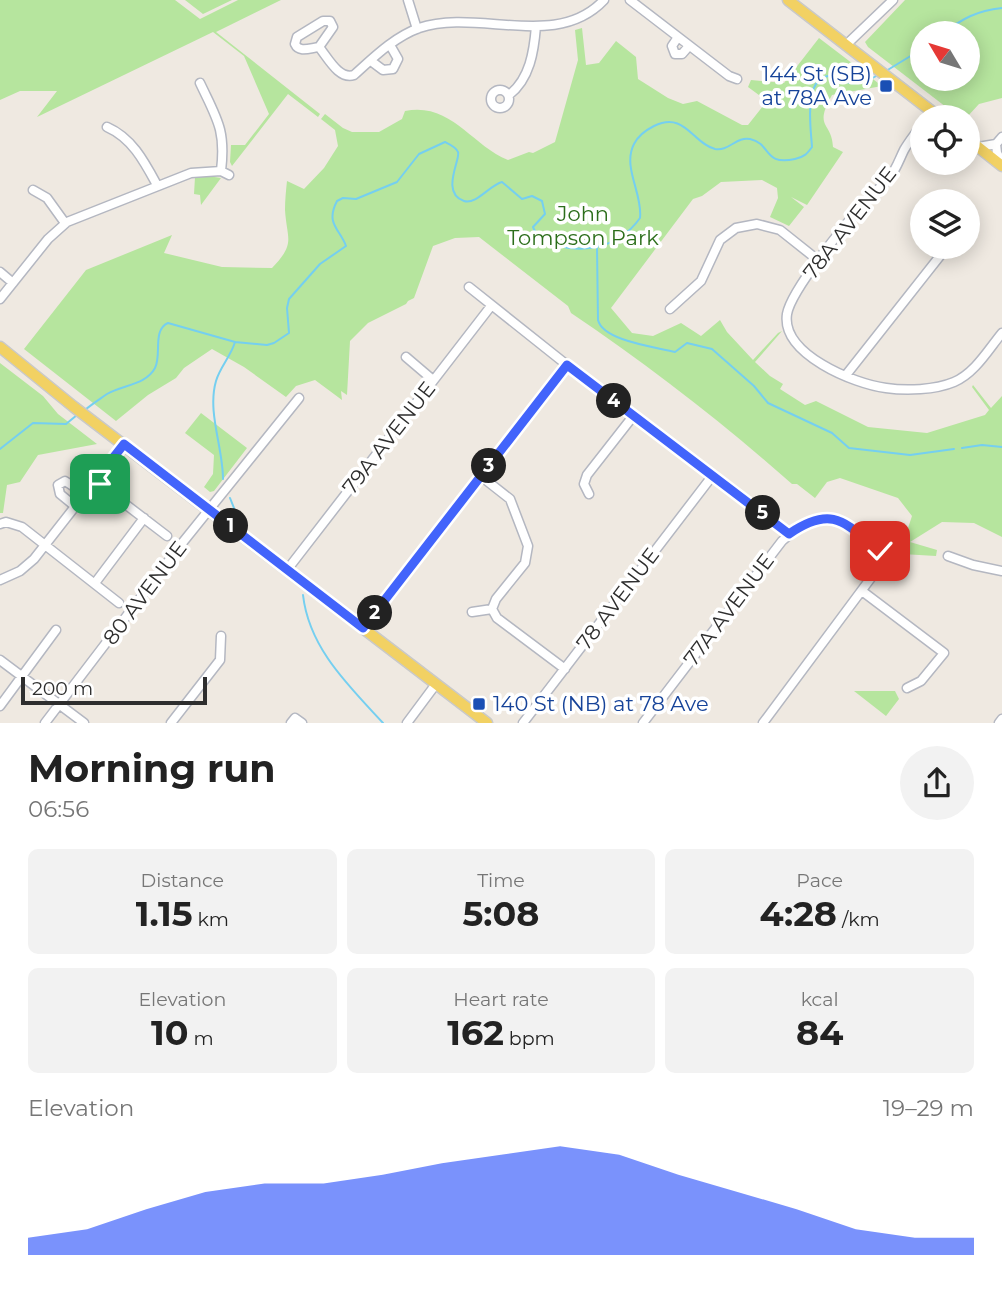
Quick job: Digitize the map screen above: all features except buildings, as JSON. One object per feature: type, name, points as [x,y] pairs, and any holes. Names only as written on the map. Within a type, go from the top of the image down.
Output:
[{"type":"main road","points":[[788,0],[921,105]]},
{"type":"main road","points":[[980,148],[1002,164]]},
{"type":"main road","points":[[0,347],[89,419],[487,723]]},
{"type":"street","points":[[408,0],[417,29]]},
{"type":"street","points":[[319,47],[342,75],[348,77],[390,45],[417,29],[452,22],[555,26],[579,19],[604,0]]},
{"type":"street","points":[[630,0],[729,76],[737,79]]},
{"type":"street","points":[[846,45],[893,0]]},
{"type":"street","points":[[328,20],[332,30],[319,47],[301,49],[295,41],[297,37],[328,20]]},
{"type":"street","points":[[509,95],[519,88],[529,67],[536,26]]},
{"type":"street","points":[[678,37],[672,46],[675,54],[682,54],[689,46]]},
{"type":"street","points":[[371,61],[383,70],[393,69],[398,59],[390,45]]},
{"type":"street","points":[[0,299],[48,239],[65,223],[191,173],[225,173],[222,130],[200,83]]},
{"type":"street","points":[[107,127],[120,133],[136,150],[158,185]]},
{"type":"street","name":"78A AVENUE","points":[[787,320],[795,293],[866,200],[889,178],[910,140]]},
{"type":"street","points":[[980,146],[999,141],[997,153],[1002,164]]},
{"type":"street","points":[[33,190],[47,198],[65,223]]},
{"type":"street","points":[[670,309],[701,281],[720,240],[736,228],[757,224],[780,230],[819,261]]},
{"type":"street","points":[[846,376],[938,259]]},
{"type":"street","points":[[0,272],[13,283]]},
{"type":"street","points":[[469,287],[789,534]]},
{"type":"street","name":"79A AVENUE","points":[[287,570],[491,306]]},
{"type":"street","points":[[775,317],[787,320],[795,342],[804,353],[846,376],[873,386],[896,389],[948,384],[964,377],[1002,333]]},
{"type":"street","points":[[407,357],[433,380]]},
{"type":"street","points":[[363,628],[567,365]]},
{"type":"street","name":"80 AVENUE","points":[[45,723],[299,398]]},
{"type":"street","points":[[589,495],[584,484],[587,475],[634,415]]},
{"type":"street","points":[[0,580],[20,571],[46,546],[124,444]]},
{"type":"street","name":"78 AVENUE","points":[[523,723],[713,475]]},
{"type":"street","points":[[482,477],[510,499],[528,546],[525,563],[496,599],[492,609]]},
{"type":"street","points":[[76,507],[60,494],[58,485],[65,481],[85,494]]},
{"type":"street","points":[[95,481],[167,536]]},
{"type":"street","points":[[95,583],[144,518]]},
{"type":"street","name":"77A AVENUE","points":[[643,723],[789,534],[813,520],[829,518],[851,528],[884,555],[885,559],[862,591]]},
{"type":"street","points":[[0,524],[6,522],[22,527],[119,603]]},
{"type":"street","points":[[948,555],[965,563],[1002,571]]},
{"type":"street","points":[[763,723],[862,591],[944,653],[921,681],[907,688]]},
{"type":"street","points":[[492,609],[497,618],[565,669]]},
{"type":"street","points":[[472,612],[492,609]]},
{"type":"street","points":[[0,706],[56,630]]},
{"type":"street","points":[[171,723],[220,660],[221,636]]},
{"type":"street","points":[[0,660],[84,723]]},
{"type":"street","points":[[407,723],[436,684]]},
{"type":"green space","points":[[0,0],[175,0],[200,19],[238,0],[281,0],[216,32],[320,114],[318,117],[288,94],[232,166],[231,145],[245,145],[269,114],[244,56],[213,32],[37,117],[57,91],[20,91],[0,100]]},
{"type":"green space","points":[[185,0],[232,0],[203,14]]},
{"type":"green space","points":[[905,0],[1002,0],[1002,98],[978,105],[943,105],[925,91],[980,91],[980,21],[910,21],[910,79],[865,42]]},
{"type":"green space","name":"John Tompson Park","points":[[582,28],[586,65],[599,63],[616,41],[636,57],[638,79],[668,98],[683,104],[697,101],[742,125],[748,125],[767,101],[748,87],[751,80],[784,83],[819,38],[882,86],[832,95],[824,120],[833,147],[843,152],[807,205],[791,197],[804,207],[789,226],[770,217],[778,198],[777,188],[762,180],[721,182],[702,196],[693,199],[611,308],[632,333],[653,336],[681,323],[701,336],[720,320],[727,332],[753,360],[782,331],[755,362],[783,384],[780,389],[805,405],[816,401],[868,427],[927,433],[985,415],[989,410],[973,385],[991,408],[1002,396],[1002,537],[974,523],[942,522],[910,542],[937,550],[936,556],[902,554],[895,548],[906,534],[912,516],[898,498],[840,478],[827,482],[815,498],[797,484],[792,484],[712,416],[571,313],[568,306],[479,237],[455,238],[433,246],[414,298],[368,323],[350,341],[347,395],[341,391],[342,400],[315,380],[296,386],[286,397],[244,367],[212,349],[116,421],[24,349],[86,270],[172,235],[164,253],[222,267],[272,268],[287,247],[287,181],[304,189],[324,168],[338,146],[335,130],[321,119],[325,114],[352,132],[379,132],[402,119],[405,111],[435,113],[508,160],[533,153],[555,142],[578,60],[575,30]]},
{"type":"green space","points":[[195,177],[221,178],[201,205],[200,195],[194,194]]},
{"type":"green space","points":[[0,363],[43,396],[58,414],[97,444],[38,455],[20,482],[7,485],[3,513],[0,513]]},
{"type":"green space","points":[[201,413],[247,448],[214,491],[210,492],[204,487],[213,474],[214,455],[185,433]]},
{"type":"green space","points":[[854,691],[895,691],[899,699],[886,716]]},
{"type":"waterway","points":[[961,21],[985,11],[1002,8]]},
{"type":"waterway","points":[[886,71],[910,56]]},
{"type":"waterway","points":[[85,410],[107,394],[151,374],[157,363],[160,331],[168,323],[235,342],[267,345],[289,333],[289,299],[320,264],[346,246],[333,221],[332,215],[337,201],[343,198],[356,199],[397,182],[419,154],[445,142],[458,152],[452,184],[457,197],[464,201],[473,200],[502,182],[522,199],[532,196],[542,201],[545,214],[533,227],[538,238],[565,247],[593,248],[619,238],[640,218],[639,200],[630,162],[636,141],[648,129],[665,122],[673,122],[715,149],[750,139],[762,145],[778,160],[795,159],[805,155],[812,147],[810,104],[816,84],[822,78],[832,76],[855,83],[878,75]]},
{"type":"waterway","points":[[597,248],[598,320],[609,333],[631,342],[675,352],[687,343],[712,349],[754,386],[768,403],[832,433],[849,448],[910,455],[954,449]]},
{"type":"waterway","points":[[223,479],[214,417],[214,393],[218,376],[235,342]]},
{"type":"waterway","points":[[0,449],[33,423],[66,424],[77,415]]},
{"type":"waterway","points":[[962,448],[982,445],[1002,447]]},
{"type":"waterway","points":[[230,498],[236,513]]},
{"type":"waterway","points":[[303,595],[313,632],[322,649],[344,680],[383,723]]},
{"type":"place","name":"144 St (SB) at 78A Ave","points":[[886,86]]},
{"type":"place","name":"140 St (NB) at 78 Ave","points":[[479,704]]},
{"type":"route","points":[[100,484],[95,481],[124,444],[363,628],[567,365],[789,534],[813,520],[829,518],[851,528],[880,551]]}]
